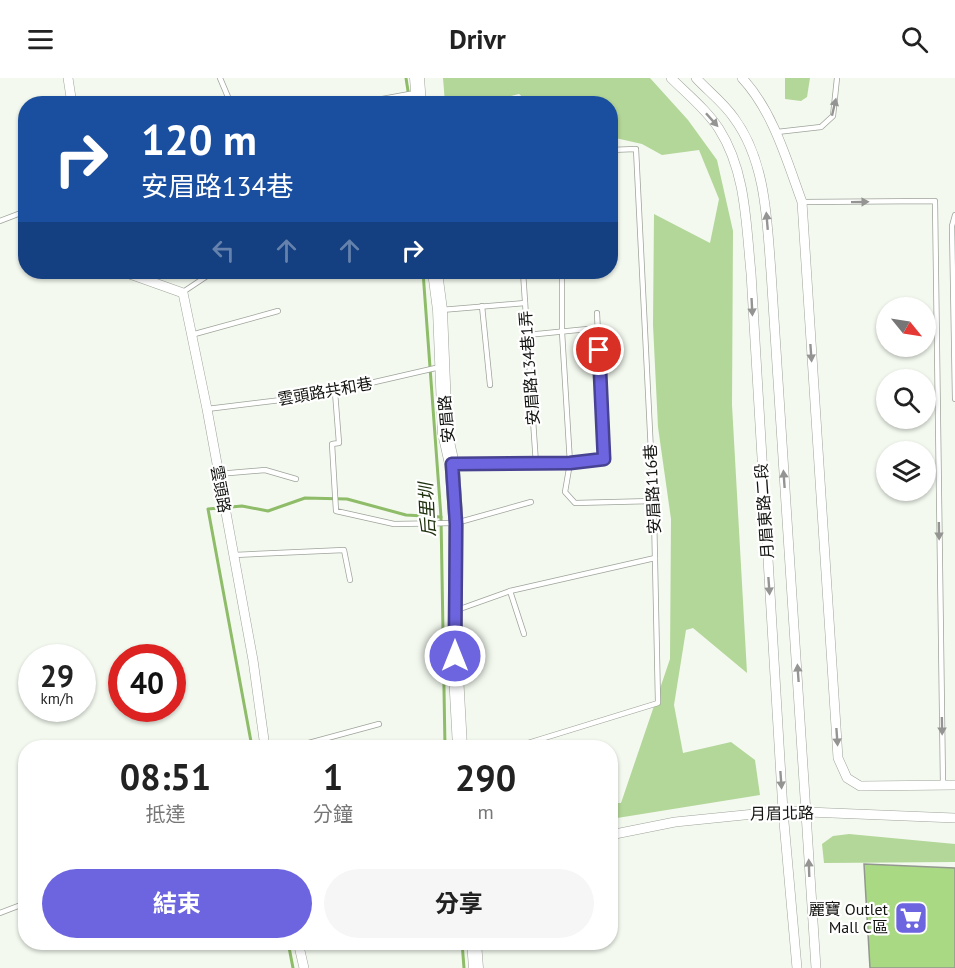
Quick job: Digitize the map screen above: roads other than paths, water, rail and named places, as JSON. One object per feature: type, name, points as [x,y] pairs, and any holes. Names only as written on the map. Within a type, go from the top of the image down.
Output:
[{"type":"street","points":[[68,78],[71,96]]},
{"type":"street","points":[[417,78],[418,96]]},
{"type":"street","name":"月眉東路二段","points":[[671,78],[718,127],[734,157],[744,198],[751,273],[783,811],[797,968]]},
{"type":"street","name":"月眉東路二段","points":[[696,78],[734,117],[750,149],[764,196],[807,812],[810,912],[816,968]]},
{"type":"street","points":[[742,78],[754,91],[774,132],[801,202],[838,759],[847,778],[860,786],[955,785]]},
{"type":"street","points":[[144,279],[183,293]]},
{"type":"street","name":"安眉路","points":[[436,279],[440,310],[445,433],[452,464],[456,524],[455,610],[460,740]]},
{"type":"street","name":"雲頭路","points":[[183,293],[207,409],[264,740]]},
{"type":"street","name":"月眉北路","points":[[618,833],[675,822],[783,811],[955,818]]},
{"type":"street","points":[[300,950],[304,968]]},
{"type":"street","points":[[475,950],[476,968]]},
{"type":"lane","points":[[220,78],[228,96]]},
{"type":"lane","points":[[774,132],[820,127],[833,116],[837,78]]},
{"type":"lane","name":"安眉路116巷","points":[[538,740],[658,703],[653,501],[636,149],[618,150]]},
{"type":"lane","points":[[801,202],[935,201],[943,785]]},
{"type":"lane","points":[[0,221],[18,214]]},
{"type":"lane","points":[[955,215],[952,226],[955,399]]},
{"type":"lane","points":[[183,293],[203,279]]},
{"type":"lane","name":"安眉路134巷1弄","points":[[523,279],[536,464]]},
{"type":"lane","points":[[562,279],[562,333],[570,463],[565,492],[575,503],[653,501]]},
{"type":"lane","points":[[440,310],[525,303]]},
{"type":"lane","points":[[482,306],[490,385]]},
{"type":"lane","points":[[190,335],[278,311]]},
{"type":"lane","points":[[452,464],[570,463],[604,459],[597,313]]},
{"type":"lane","points":[[527,335],[598,328]]},
{"type":"lane","name":"雲頭路共和巷","points":[[207,409],[335,392],[443,366]]},
{"type":"lane","points":[[335,392],[339,443],[332,444],[336,511],[394,524],[456,524],[531,502]]},
{"type":"lane","points":[[218,474],[265,470],[296,479]]},
{"type":"lane","points":[[233,556],[344,550],[351,580]]},
{"type":"lane","points":[[455,610],[510,591],[655,558]]},
{"type":"lane","points":[[510,591],[524,634]]},
{"type":"lane","points":[[320,740],[379,724]]},
{"type":"lane","points":[[0,913],[18,906]]},
{"type":"waterway","name":"后里圳","points":[[406,78],[409,96]]},
{"type":"waterway","name":"后里圳","points":[[424,279],[441,517],[445,740]]},
{"type":"waterway","points":[[251,740],[208,509],[242,506],[268,511],[305,498],[347,499],[406,515],[441,517]]},
{"type":"waterway","points":[[290,950],[293,968]]},
{"type":"waterway","name":"后里圳","points":[[463,950],[464,968]]},
{"type":"place","name":"麗寶 Outlet Mall C區","points":[[911,918]]}]
